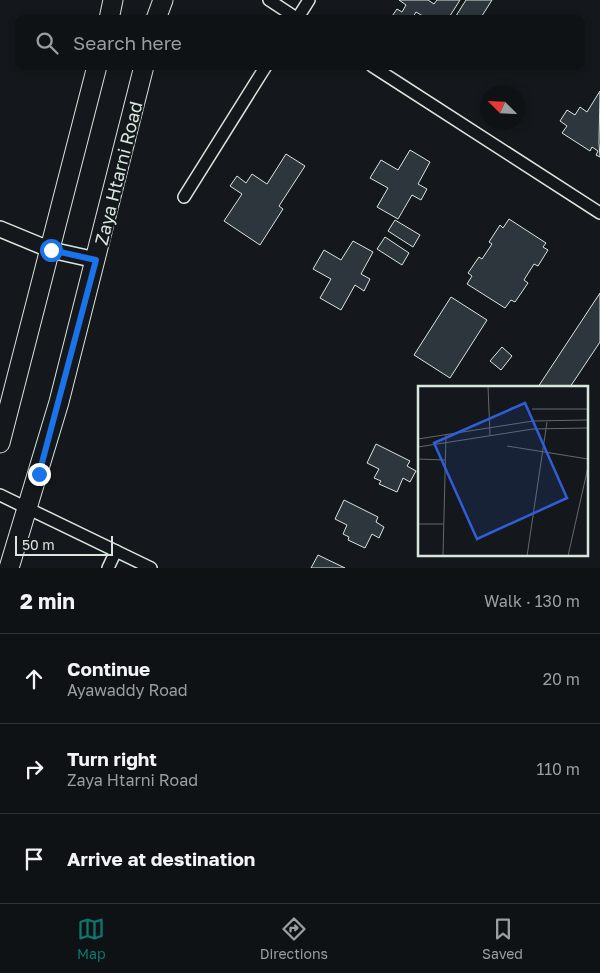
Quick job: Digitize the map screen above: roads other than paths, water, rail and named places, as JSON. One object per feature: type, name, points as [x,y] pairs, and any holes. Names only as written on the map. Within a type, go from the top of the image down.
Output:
[{"type":"main road","points":[[110,15],[113,0]]},
{"type":"main road","points":[[157,15],[163,0]]},
{"type":"main road","points":[[0,444],[96,70]]},
{"type":"main road","name":"Zaya Htarni Road","points":[[9,568],[59,402],[143,70]]},
{"type":"street","points":[[269,0],[292,15]]},
{"type":"street","points":[[299,15],[309,0]]},
{"type":"street","points":[[184,197],[263,70]]},
{"type":"street","points":[[378,70],[600,213]]},
{"type":"street","points":[[0,229],[51,250],[96,260]]},
{"type":"street","points":[[0,495],[151,568]]},
{"type":"street","points":[[108,568],[116,551]]}]
